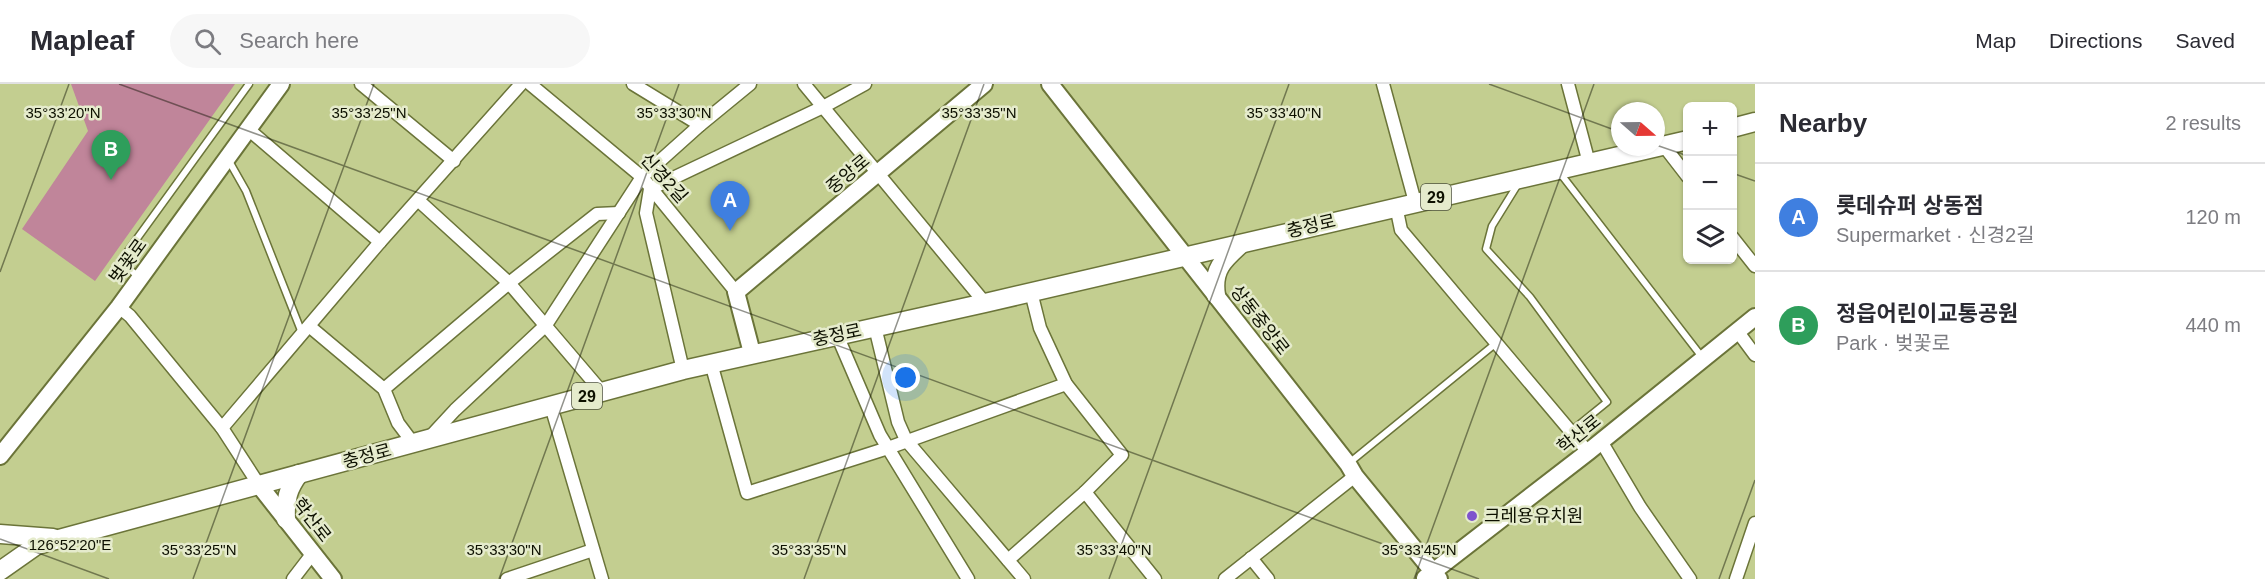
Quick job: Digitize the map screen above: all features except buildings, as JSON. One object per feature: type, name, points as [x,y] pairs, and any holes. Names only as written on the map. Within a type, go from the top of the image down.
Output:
[{"type":"main road","points":[[1737,127],[1755,122]]},
{"type":"main road","name":"충정로","points":[[1665,146],[1683,141]]},
{"type":"main road","name":"충정로","points":[[0,571],[37,546],[64,538],[683,370],[985,303],[1620,156]]},
{"type":"main road","points":[[1215,295],[1214,281],[1217,269],[1225,258],[1244,242]]},
{"type":"main road","points":[[286,519],[286,496],[299,474]]},
{"type":"main road","points":[[0,534],[64,538]]},
{"type":"street","name":"벚꽃로","points":[[0,456],[119,308],[280,84]]},
{"type":"street","points":[[361,84],[454,161]]},
{"type":"street","points":[[222,428],[380,242],[521,84]]},
{"type":"street","name":"신경2길","points":[[530,84],[642,177],[736,292],[752,353]]},
{"type":"street","points":[[633,84],[700,125]]},
{"type":"street","points":[[306,330],[384,389],[398,423],[420,441],[546,325],[642,177],[750,84]]},
{"type":"street","points":[[804,84],[985,303]]},
{"type":"street","points":[[683,370],[646,213],[650,189],[823,107],[865,84]]},
{"type":"street","name":"중앙로","points":[[736,292],[984,84]]},
{"type":"street","name":"상동중앙로","points":[[1050,84],[1352,470],[1432,577]]},
{"type":"street","points":[[1383,84],[1415,202]]},
{"type":"street","points":[[1568,84],[1589,163]]},
{"type":"street","points":[[248,129],[380,242]]},
{"type":"street","points":[[1665,147],[1683,171]]},
{"type":"street","points":[[419,201],[509,283],[602,392]]},
{"type":"street","points":[[1396,206],[1401,230],[1495,345],[1588,452]]},
{"type":"street","points":[[384,389],[509,283],[597,214],[619,213]]},
{"type":"street","points":[[1737,243],[1755,266]]},
{"type":"street","points":[[1008,560],[1085,492],[1122,455],[1066,384],[1040,328],[1032,292]]},
{"type":"street","points":[[119,308],[130,316],[222,428],[259,485]]},
{"type":"street","name":"학산로","points":[[1432,577],[1755,317]]},
{"type":"street","points":[[875,327],[898,422],[906,440],[1024,579]]},
{"type":"street","points":[[1738,332],[1755,355]]},
{"type":"street","points":[[837,335],[888,448],[968,579]]},
{"type":"street","points":[[711,363],[747,493],[888,448],[1066,384]]},
{"type":"street","points":[[551,406],[602,579]]},
{"type":"street","points":[[1601,441],[1640,507],[1690,579]]},
{"type":"street","points":[[1225,579],[1352,470]]},
{"type":"street","name":"학산로","points":[[259,485],[333,579]]},
{"type":"street","points":[[1085,492],[1155,579]]},
{"type":"street","points":[[1736,579],[1755,523]]},
{"type":"street","points":[[507,579],[593,550]]},
{"type":"street","points":[[293,579],[313,553]]},
{"type":"street","points":[[1251,558],[1268,579]]},
{"type":"lane","points":[[141,278],[120,262],[249,84]]},
{"type":"lane","points":[[227,159],[235,168],[246,191],[306,330]]},
{"type":"lane","points":[[1559,171],[1702,358]]},
{"type":"lane","points":[[1521,179],[1492,226],[1486,249],[1530,297],[1607,402],[1570,432]]},
{"type":"lane","points":[[1352,470],[1495,345]]},
{"type":"shaded area","points":[[71,84],[235,84],[95,281],[22,229],[88,131]]},
{"type":"place","name":"정읍어린이교통공원","points":[[111,180]]},
{"type":"place","name":"롯데슈퍼 상동점","points":[[730,231]]},
{"type":"place","name":"크레용유치원","points":[[1472,516]]}]
